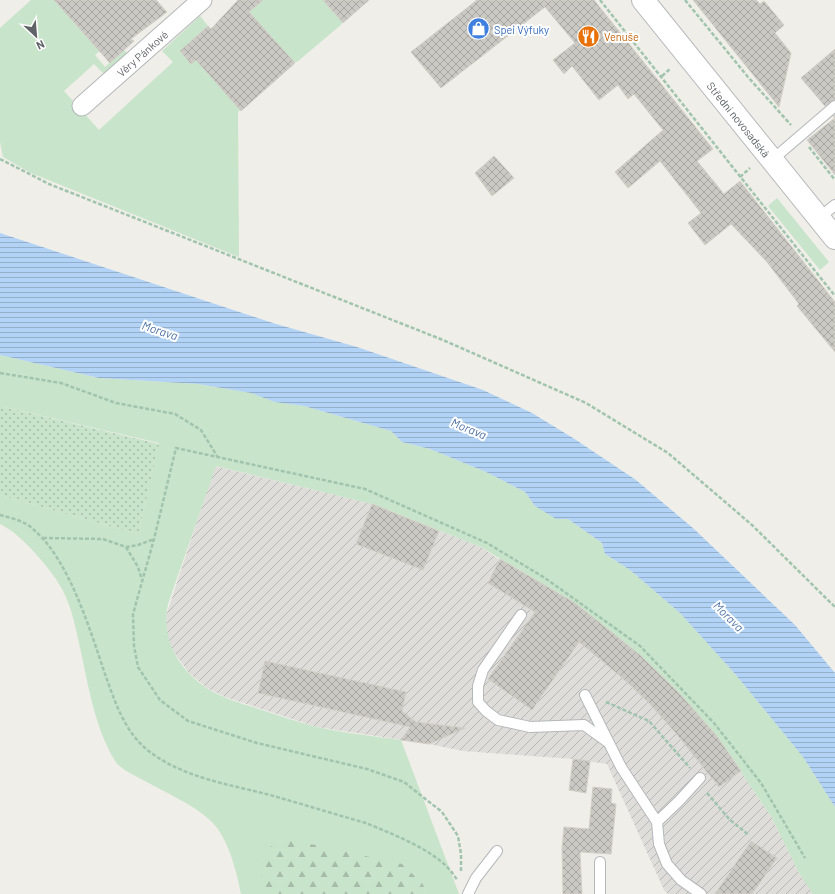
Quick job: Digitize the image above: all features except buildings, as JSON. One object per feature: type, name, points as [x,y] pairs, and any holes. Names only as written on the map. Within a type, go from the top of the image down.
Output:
[{"type":"main road","name":"Střední novosadská","points":[[643,0],[772,160],[827,212],[835,238]]},
{"type":"street","name":"Věry Pánkové","points":[[82,106],[202,0]]},
{"type":"lane","points":[[772,160],[835,106]]},
{"type":"lane","points":[[521,615],[483,670],[478,686],[478,702],[486,711],[498,720],[530,728],[584,725],[609,743]]},
{"type":"lane","points":[[585,695],[621,767],[657,822],[659,844],[667,864],[681,880],[701,894]]},
{"type":"lane","points":[[657,822],[700,778]]},
{"type":"lane","points":[[468,894],[476,878],[497,851]]},
{"type":"lane","points":[[600,862],[600,894]]},
{"type":"path","points":[[600,0],[835,296]]},
{"type":"path","points":[[685,0],[748,77],[800,136],[835,180]]},
{"type":"path","points":[[0,159],[49,184],[443,340],[586,403],[668,453],[752,525],[835,607]]},
{"type":"path","points":[[0,373],[61,383],[116,403],[175,414],[201,430],[217,456]]},
{"type":"path","points":[[461,874],[461,854],[458,836],[442,812],[404,782],[367,769],[257,743],[188,721],[160,700],[138,667],[134,646],[133,614],[154,539],[176,448],[364,489],[486,543],[545,578],[640,646],[714,723],[761,783],[805,858]]},
{"type":"path","points":[[0,515],[33,528],[42,538],[59,564],[75,592],[115,704],[132,733],[144,747],[163,760],[196,775],[359,821],[384,830],[423,849],[454,875],[458,881]]},
{"type":"path","points":[[42,538],[103,539],[126,547],[138,545],[154,539]]},
{"type":"path","points":[[126,547],[138,567],[142,581]]},
{"type":"path","points":[[585,695],[602,700],[649,721],[682,762],[700,778],[703,788],[730,820],[749,835]]},
{"type":"shaded area","points":[[215,466],[372,504],[481,547],[497,558],[577,617],[716,735],[772,818],[799,873],[811,888],[813,894],[668,894],[664,890],[607,764],[573,759],[463,751],[429,744],[317,727],[225,697],[207,688],[189,673],[173,651],[167,636],[166,616]]},
{"type":"green space","points":[[31,0],[54,0],[62,8],[66,5],[68,15],[77,27],[82,23],[87,29],[83,33],[93,44],[104,47],[95,55],[105,67],[124,50],[129,55],[105,75],[94,64],[64,91],[99,130],[173,62],[162,51],[200,16],[208,26],[180,51],[191,64],[200,56],[201,66],[211,77],[215,73],[240,110],[238,112],[239,257],[31,173],[3,157],[0,142],[0,28]]},
{"type":"green space","points":[[246,0],[323,0],[342,21],[342,24],[297,62],[294,62],[245,16],[253,8]]},
{"type":"green space","points":[[777,198],[829,262],[820,270],[768,206]]},
{"type":"green space","points":[[0,355],[99,378],[198,384],[252,393],[275,402],[304,406],[391,431],[402,442],[430,449],[486,472],[525,492],[535,506],[568,519],[602,543],[605,554],[630,570],[680,613],[736,675],[803,757],[835,807],[835,894],[813,894],[799,873],[772,818],[716,735],[679,693],[640,655],[555,592],[481,547],[372,504],[216,466],[168,604],[166,617],[167,630],[174,652],[180,663],[197,681],[214,693],[241,703],[317,727],[401,740],[459,894],[426,894],[423,884],[261,851],[261,894],[241,894],[227,846],[218,829],[212,822],[189,805],[125,770],[115,761],[108,748],[92,704],[74,622],[65,595],[46,565],[27,544],[0,524],[0,495],[138,534],[159,443],[0,406]]},
{"type":"green space","points":[[0,406],[159,444],[138,534],[0,495]]},
{"type":"green space","points":[[288,839],[402,864],[423,884],[426,894],[261,894],[261,851]]},
{"type":"water","name":"Morava","points":[[0,233],[276,324],[357,347],[483,390],[532,413],[636,480],[694,529],[795,625],[835,673],[835,807],[803,757],[736,675],[680,613],[630,570],[605,554],[602,543],[568,519],[556,519],[535,506],[525,492],[486,472],[430,449],[402,442],[391,431],[304,406],[275,402],[251,393],[198,384],[99,378],[0,355]]},
{"type":"place","name":"Spei Výfuky","points":[[478,29]]},
{"type":"place","name":"Venuše","points":[[589,36]]}]
